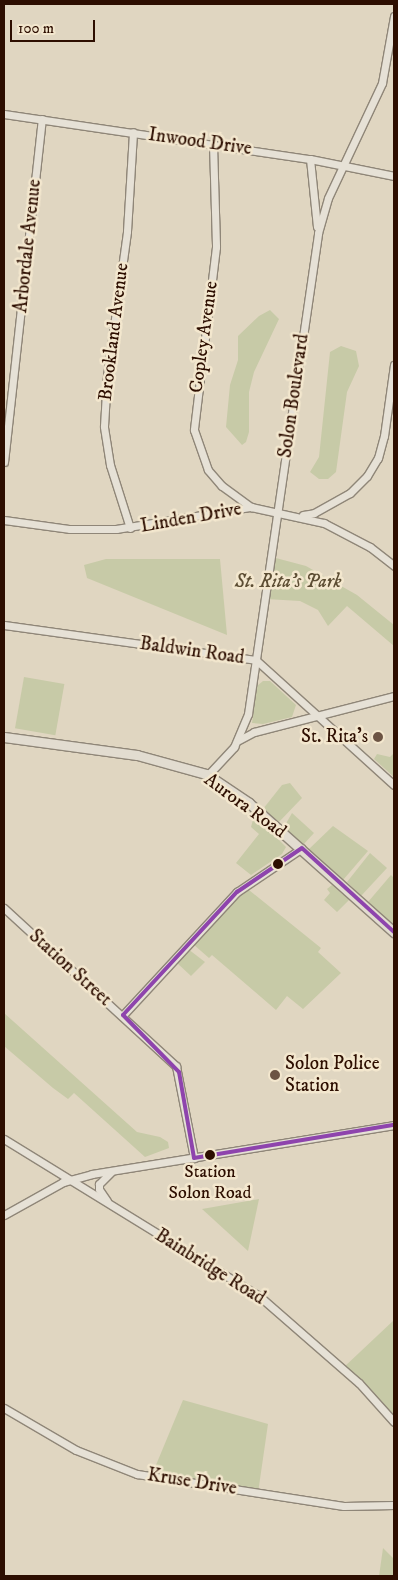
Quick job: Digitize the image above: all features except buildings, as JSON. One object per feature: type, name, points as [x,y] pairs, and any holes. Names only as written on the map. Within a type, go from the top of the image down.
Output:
[{"type":"main road","name":"Aurora Road","points":[[4,737],[137,755],[208,776],[248,803],[302,848],[394,932]]},
{"type":"street","name":"Solon Boulevard","points":[[208,776],[238,740],[248,714],[318,232],[328,198],[382,83],[394,16]]},
{"type":"street","name":"Inwood Drive","points":[[4,114],[343,164],[394,176]]},
{"type":"street","name":"Arbordale Avenue","points":[[4,462],[42,119]]},
{"type":"street","name":"Brookland Avenue","points":[[130,528],[110,465],[104,426],[107,376],[128,231],[133,132]]},
{"type":"street","name":"Copley Avenue","points":[[213,144],[216,247],[194,430],[208,470],[222,486],[251,507]]},
{"type":"street","points":[[310,159],[318,232]]},
{"type":"street","points":[[299,515],[314,513],[350,493],[370,470],[384,436],[394,365]]},
{"type":"street","name":"Linden Drive","points":[[4,520],[70,529],[130,528],[251,507],[299,515],[350,535],[394,566]]},
{"type":"street","name":"Baldwin Road","points":[[4,625],[256,660],[315,716],[394,785]]},
{"type":"street","points":[[238,740],[254,732],[394,696]]},
{"type":"street","points":[[123,1015],[237,892],[302,848]]},
{"type":"street","name":"Station Street","points":[[4,908],[123,1015],[179,1072],[194,1158]]},
{"type":"street","points":[[4,1215],[68,1181],[114,1171],[394,1125]]},
{"type":"street","name":"Bainbridge Road","points":[[4,1140],[68,1181],[258,1295],[359,1383],[394,1422]]},
{"type":"street","points":[[114,1171],[100,1182],[99,1189],[115,1208]]},
{"type":"street","name":"Kruse Drive","points":[[4,1408],[76,1450],[137,1474],[344,1506],[394,1506]]},
{"type":"green space","points":[[270,310],[279,319],[254,372],[249,392],[249,432],[246,442],[242,445],[226,427],[230,385],[238,360],[238,336],[259,316]]},
{"type":"green space","points":[[341,346],[356,351],[359,366],[347,392],[336,472],[328,479],[319,479],[310,472],[319,457],[330,352]]},
{"type":"green space","name":"St. Rita's Park","points":[[272,557],[306,566],[357,595],[394,625],[394,646],[347,606],[328,626],[318,610],[300,601],[266,599]]},
{"type":"green space","points":[[106,559],[220,559],[227,635],[87,578],[84,565]]},
{"type":"green space","points":[[24,677],[64,684],[55,735],[15,728]]},
{"type":"green space","points":[[263,681],[270,681],[296,705],[292,717],[263,724],[252,723],[257,686]]},
{"type":"green space","points":[[394,753],[394,777],[374,759],[377,754],[390,757]]},
{"type":"green space","points":[[290,783],[302,798],[278,823],[263,809],[282,785]]},
{"type":"green space","points":[[292,813],[314,833],[303,845],[284,827]]},
{"type":"green space","points":[[253,820],[259,820],[286,847],[282,854],[251,875],[236,863],[259,834],[251,827]]},
{"type":"green space","points":[[333,826],[368,851],[343,880],[308,850]]},
{"type":"green space","points":[[370,853],[387,868],[361,896],[347,882]]},
{"type":"green space","points":[[391,875],[394,878],[394,927],[368,902]]},
{"type":"green space","points":[[332,885],[349,900],[337,912],[324,900],[330,893],[327,889]]},
{"type":"green space","points":[[244,886],[321,948],[318,952],[341,973],[303,1009],[287,996],[276,1010],[212,955],[209,958],[193,944]]},
{"type":"green space","points":[[188,949],[205,962],[191,976],[176,962]]},
{"type":"green space","points":[[4,1013],[137,1132],[160,1137],[168,1142],[169,1148],[145,1157],[74,1093],[68,1099],[53,1088],[4,1046]]},
{"type":"green space","points":[[259,1199],[248,1251],[202,1209]]},
{"type":"green space","points":[[394,1320],[394,1422],[343,1368]]},
{"type":"green space","points":[[183,1400],[268,1424],[258,1493],[151,1477]]},
{"type":"green space","points":[[383,1548],[394,1559],[394,1576],[379,1576]]},
{"type":"transit line","points":[[302,848],[394,932]]},
{"type":"transit line","points":[[123,1015],[237,892],[302,848]]},
{"type":"transit line","points":[[123,1015],[179,1072],[194,1158]]},
{"type":"transit line","points":[[194,1158],[394,1125]]},
{"type":"place","name":"St. Rita's","points":[[378,737]]},
{"type":"place","name":"Solon Police Station","points":[[275,1075]]},
{"type":"place","name":"Station Solon Road","points":[[210,1155]]}]
